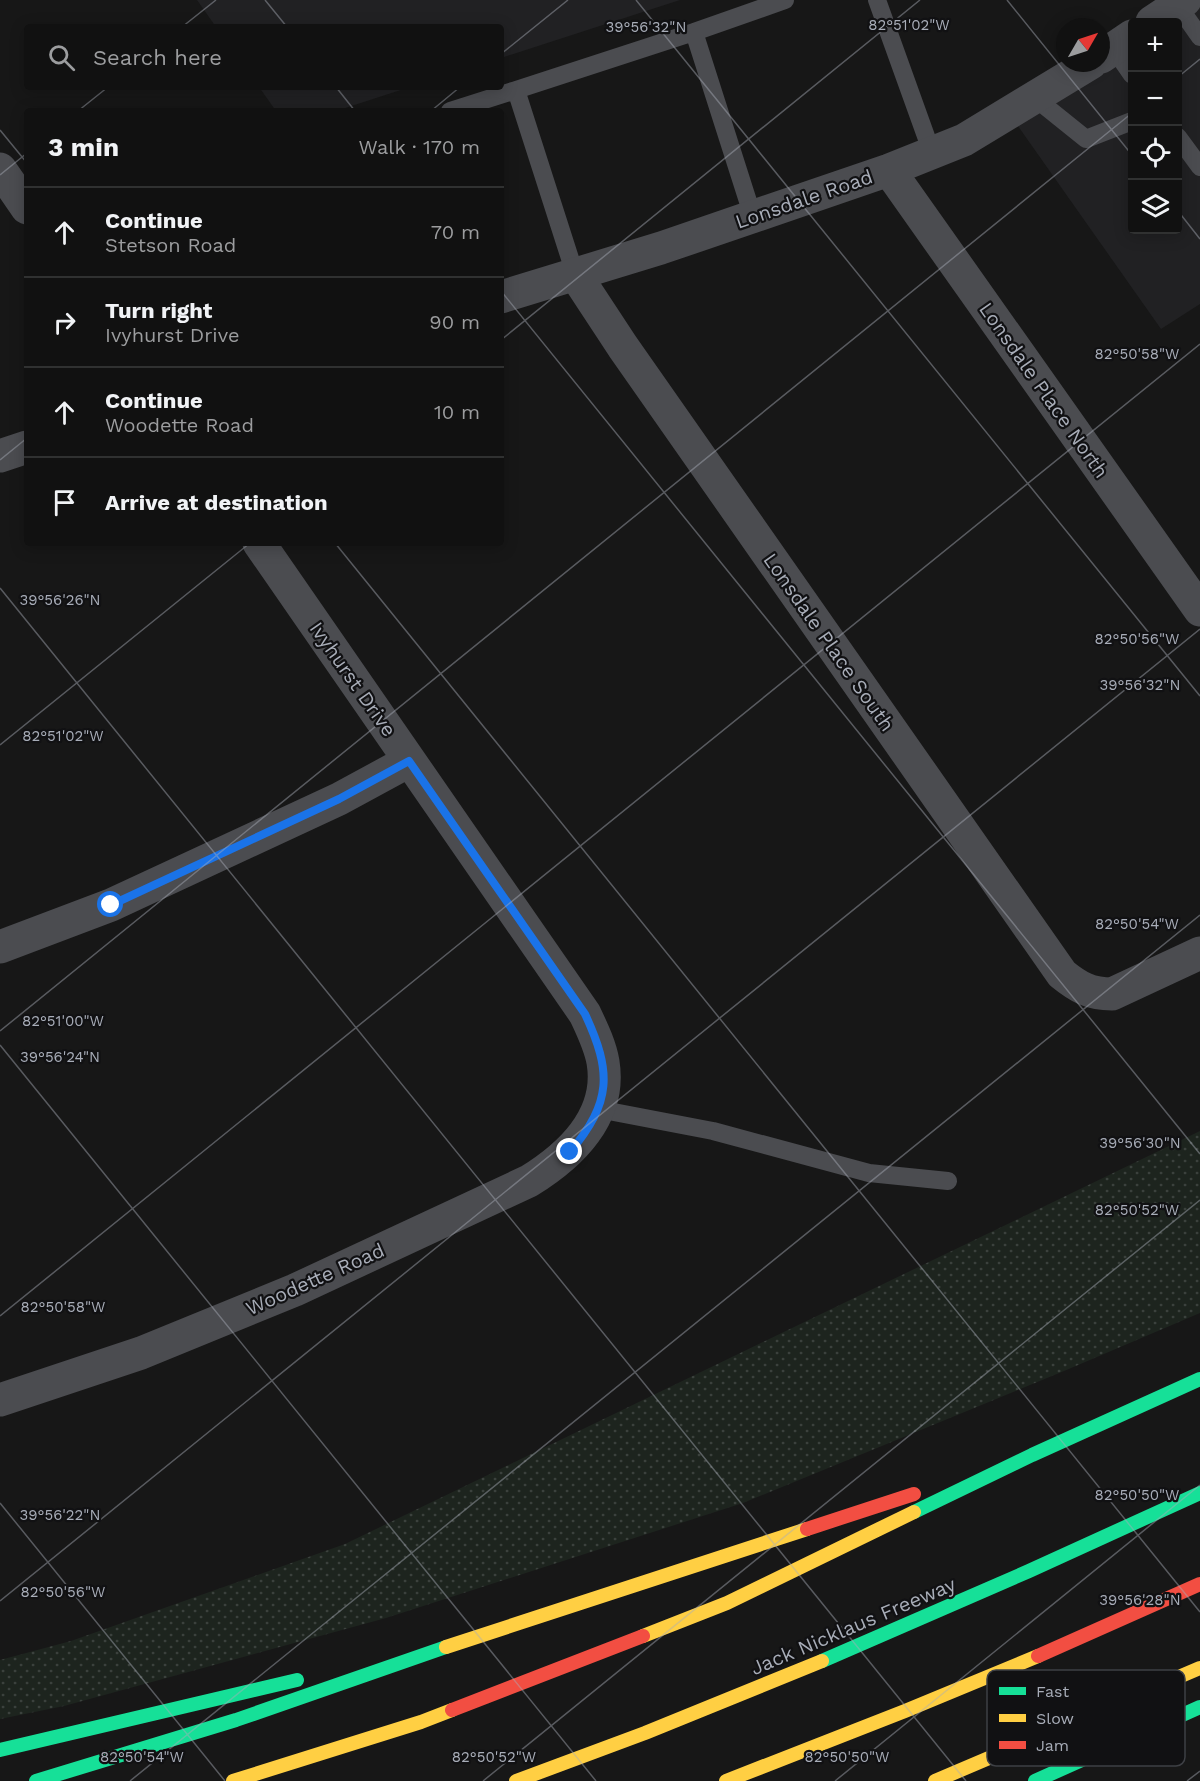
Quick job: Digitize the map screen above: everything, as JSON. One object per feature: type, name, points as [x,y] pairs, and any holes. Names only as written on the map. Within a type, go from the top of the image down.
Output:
[{"type":"highway","points":[[233,1781],[421,1722],[727,1603],[1032,1455],[1200,1379]]},
{"type":"highway","points":[[36,1781],[236,1720],[465,1640],[1032,1455]]},
{"type":"highway","name":"Jack Nicklaus Freeway","points":[[516,1781],[686,1718],[815,1664],[970,1598],[1200,1492]]},
{"type":"highway","points":[[1005,1670],[1200,1584]]},
{"type":"highway","points":[[337,1670],[465,1640]]},
{"type":"highway","points":[[1185,1674],[1200,1668]]},
{"type":"highway","points":[[0,1750],[314,1676]]},
{"type":"highway","points":[[726,1781],[842,1737],[987,1677]]},
{"type":"highway","points":[[1185,1714],[1200,1707]]},
{"type":"highway","points":[[935,1781],[987,1759]]},
{"type":"highway","points":[[1035,1781],[1068,1766]]},
{"type":"street","name":"Lonsdale Road","points":[[504,296],[753,217],[889,170],[964,140],[1076,72]]},
{"type":"street","points":[[0,169],[24,204]]},
{"type":"street","name":"Lonsdale Place North","points":[[889,170],[1199,605]]},
{"type":"street","name":"Lonsdale Place South","points":[[575,274],[637,367],[1062,974],[1084,990],[1097,994],[1112,994],[1200,953]]},
{"type":"street","points":[[0,456],[24,448]]},
{"type":"street","name":"Ivyhurst Drive","points":[[261,546],[585,1014],[603,1061],[605,1084],[598,1109]]},
{"type":"street","points":[[0,947],[111,905],[339,799],[409,761]]},
{"type":"street","name":"Woodette Road","points":[[0,1400],[141,1353],[295,1290],[529,1181],[570,1152],[587,1131],[598,1109]]},
{"type":"lane","points":[[459,108],[785,0]]},
{"type":"lane","points":[[877,0],[932,153]]},
{"type":"lane","points":[[1172,7],[1200,37]]},
{"type":"lane","points":[[694,32],[753,217]]},
{"type":"lane","points":[[1110,51],[1129,72]]},
{"type":"lane","points":[[516,90],[575,274]]},
{"type":"lane","points":[[1035,98],[1086,139],[1128,123]]},
{"type":"lane","points":[[1182,143],[1200,167]]},
{"type":"lane","points":[[598,1109],[713,1131],[869,1173],[948,1182]]},
{"type":"shaded area","points":[[197,0],[680,0],[504,57],[504,24],[214,24]]},
{"type":"shaded area","points":[[1200,0],[1200,304],[1161,329],[1013,119],[1081,72],[1110,72],[1110,52],[1128,40],[1128,234],[1182,234],[1182,18]]},
{"type":"shaded area","points":[[261,90],[401,90],[345,108],[274,108]]},
{"type":"shaded area","points":[[1200,1131],[1200,1313],[743,1503],[386,1618],[64,1706],[0,1719],[0,1660],[71,1641],[345,1544]]},
{"type":"traffic: fast","points":[[914,1512],[1032,1455],[1200,1379]]},
{"type":"traffic: fast","points":[[822,1661],[1029,1571],[1200,1493]]},
{"type":"traffic: fast","points":[[36,1781],[236,1720],[446,1647]]},
{"type":"traffic: fast","points":[[0,1750],[297,1680]]},
{"type":"traffic: fast","points":[[1185,1714],[1200,1707]]},
{"type":"traffic: fast","points":[[1035,1781],[1068,1766]]},
{"type":"traffic: slow","points":[[643,1636],[727,1603],[914,1512]]},
{"type":"traffic: slow","points":[[446,1647],[807,1529]]},
{"type":"traffic: slow","points":[[1004,1670],[1038,1656]]},
{"type":"traffic: slow","points":[[516,1781],[645,1733],[822,1661]]},
{"type":"traffic: slow","points":[[1185,1674],[1200,1668]]},
{"type":"traffic: slow","points":[[726,1781],[987,1677]]},
{"type":"traffic: slow","points":[[233,1781],[421,1722],[452,1710]]},
{"type":"traffic: slow","points":[[935,1781],[987,1759]]},
{"type":"traffic: jam","points":[[807,1529],[914,1494]]},
{"type":"traffic: jam","points":[[1038,1656],[1200,1584]]},
{"type":"traffic: jam","points":[[452,1710],[643,1636]]},
{"type":"route","points":[[111,905],[339,799],[409,761],[585,1014],[595,1036],[603,1061],[605,1084],[598,1109],[587,1131],[570,1152]]}]
